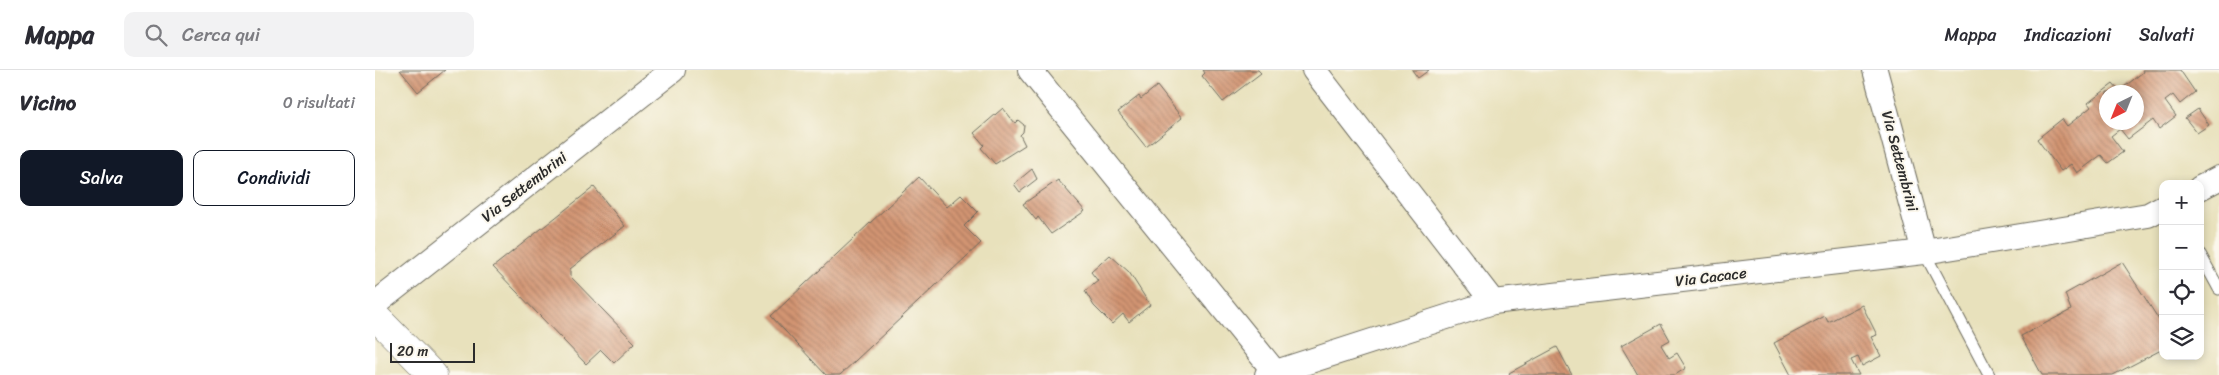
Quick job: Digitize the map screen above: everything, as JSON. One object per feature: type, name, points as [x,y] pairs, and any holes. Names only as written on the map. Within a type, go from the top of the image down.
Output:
[{"type":"street","name":"Via Settembrini","points":[[375,304],[673,70]]},
{"type":"street","points":[[1030,70],[1270,373]]},
{"type":"street","points":[[1315,70],[1493,302]]},
{"type":"street","name":"Via Settembrini","points":[[1875,70],[1924,252]]},
{"type":"street","points":[[2204,186],[2219,178]]},
{"type":"street","name":"Via Cacace","points":[[1270,373],[1493,302],[1924,252],[2148,215],[2159,209]]},
{"type":"street","points":[[375,316],[433,375]]},
{"type":"lane","points":[[1924,252],[1989,375]]},
{"type":"lane","points":[[2204,261],[2219,289]]},
{"type":"building","points":[[400,70],[445,70],[418,92]]},
{"type":"building","points":[[1203,70],[1258,70],[1261,73],[1223,102],[1202,76],[1205,73]]},
{"type":"building","points":[[1412,70],[1429,70],[1418,78]]},
{"type":"building","points":[[2142,70],[2180,70],[2195,92],[2180,104],[2173,95],[2165,101],[2176,116],[2159,129],[2153,120],[2144,127],[2144,85],[2127,85],[2143,72]]},
{"type":"building","points":[[1157,86],[1182,118],[1146,147],[1118,112],[1139,96],[1141,99]]},
{"type":"building","points":[[2099,95],[2099,130],[2119,130],[2111,136],[2123,152],[2108,163],[2101,155],[2077,173],[2071,164],[2061,171],[2037,139],[2062,119],[2067,126],[2091,107],[2088,103]]},
{"type":"building","points":[[1003,108],[1015,123],[1018,120],[1024,125],[1023,132],[1020,135],[1025,145],[995,164],[981,148],[984,145],[974,133]]},
{"type":"building","points":[[2198,109],[2209,125],[2197,133],[2185,118]]},
{"type":"building","points":[[2121,130],[2140,130],[2128,139]]},
{"type":"building","points":[[1032,169],[1037,179],[1020,192],[1014,184]]},
{"type":"building","points":[[919,177],[947,207],[961,195],[978,212],[964,226],[981,243],[840,375],[826,375],[771,316]]},
{"type":"building","points":[[1058,180],[1085,211],[1051,234],[1038,217],[1036,220],[1023,204]]},
{"type":"building","points":[[594,187],[625,226],[570,269],[570,276],[635,343],[614,363],[601,350],[586,364],[493,267]]},
{"type":"building","points":[[1110,255],[1129,272],[1150,305],[1129,322],[1123,314],[1112,324],[1094,306],[1085,291],[1098,281],[1091,272]]},
{"type":"building","points":[[2122,262],[2159,320],[2159,351],[2113,375],[2042,375],[2021,336],[2071,310],[2065,294]]},
{"type":"building","points":[[1862,305],[1877,335],[1871,337],[1881,356],[1862,366],[1858,357],[1851,360],[1859,375],[1791,375],[1774,343],[1825,316],[1828,322]]},
{"type":"building","points":[[1661,324],[1670,340],[1661,345],[1669,358],[1677,353],[1686,368],[1675,375],[1638,375],[1621,346]]},
{"type":"building","points":[[1557,347],[1572,375],[1510,375],[1509,373]]}]
